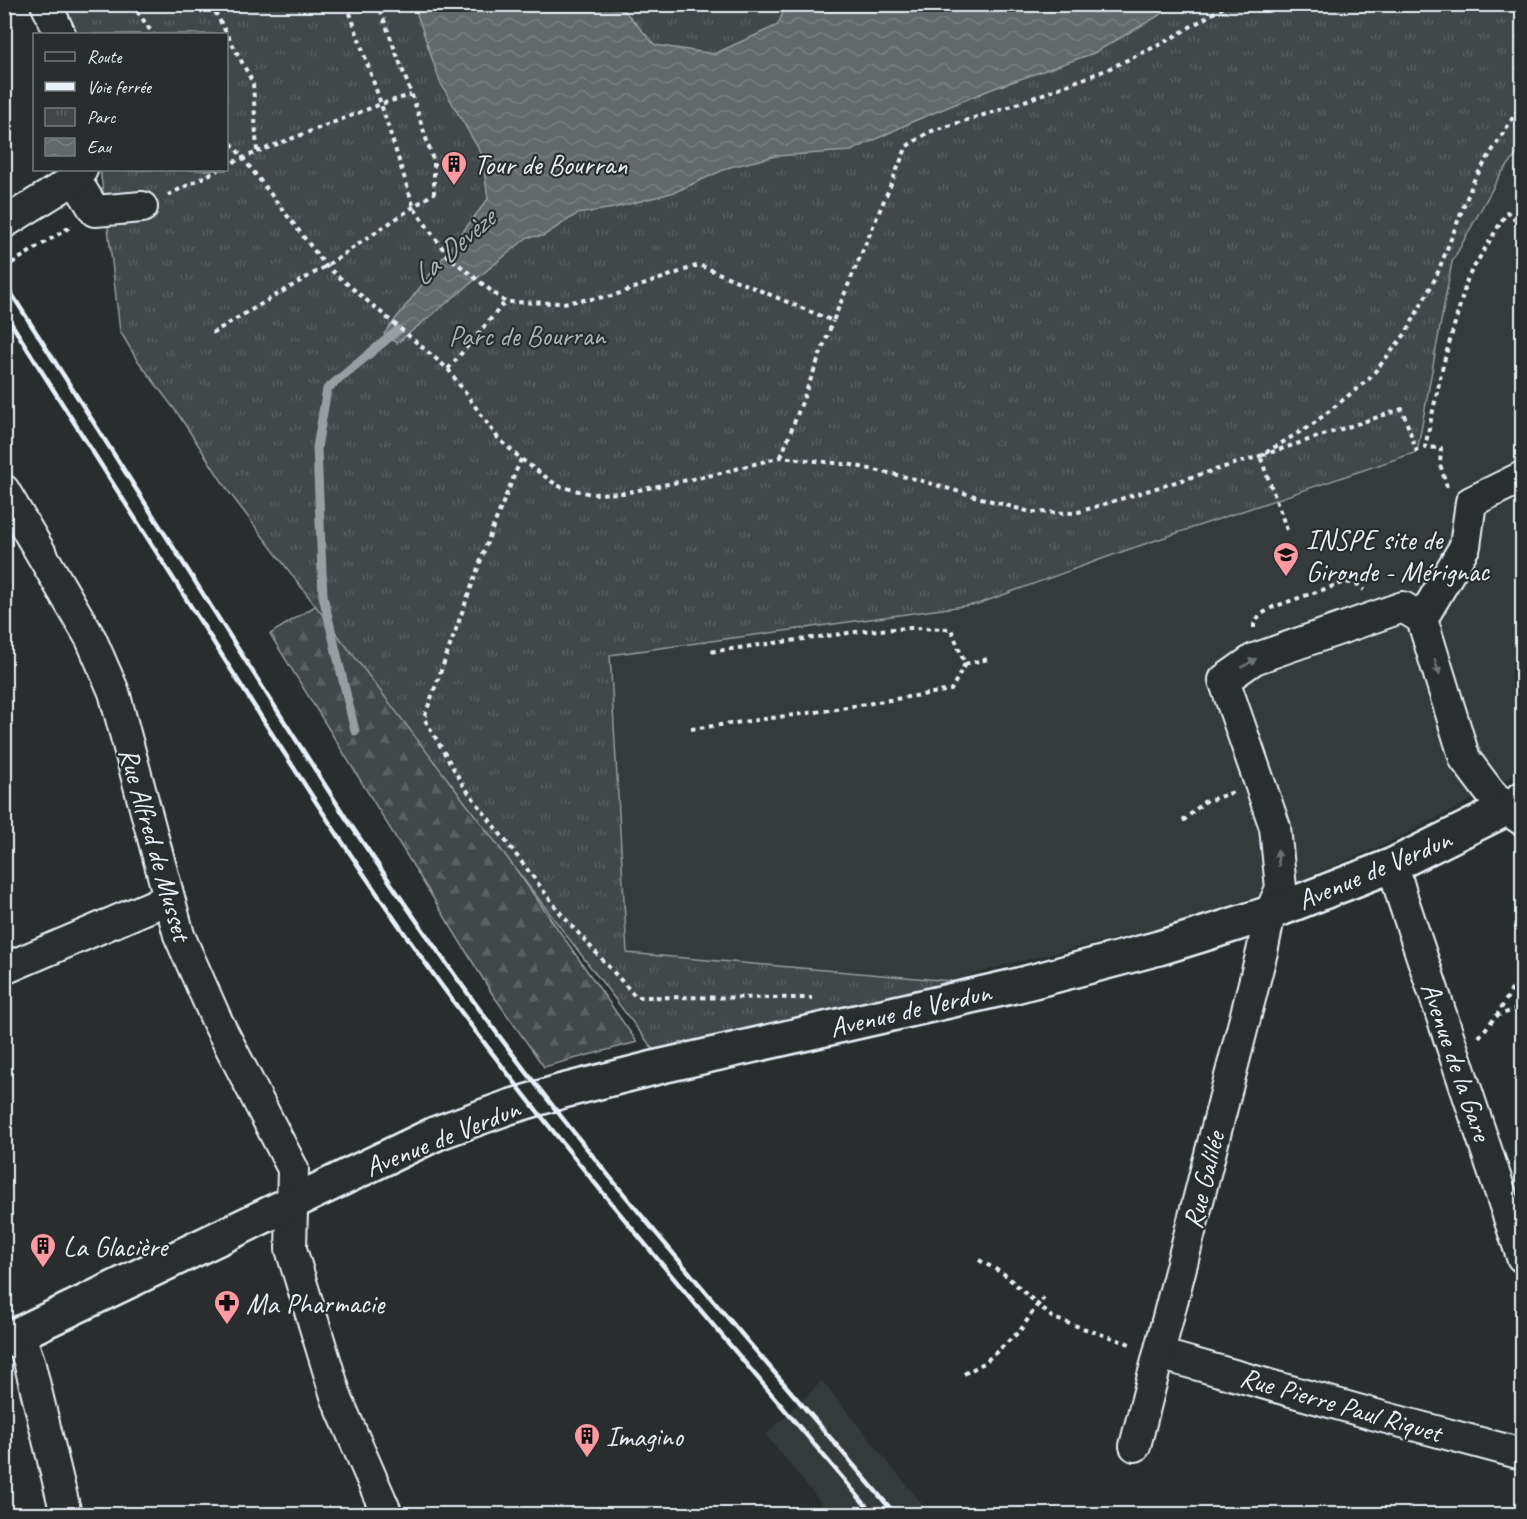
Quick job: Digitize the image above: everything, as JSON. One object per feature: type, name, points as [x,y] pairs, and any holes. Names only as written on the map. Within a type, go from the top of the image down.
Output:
[{"type":"main road","name":"Avenue de Verdun","points":[[12,1338],[436,1133],[509,1107],[662,1066],[1015,986],[1159,948],[1270,914],[1393,865],[1517,809]]},
{"type":"street","points":[[46,4],[60,33]]},
{"type":"street","points":[[4,223],[79,174],[95,211],[142,207]]},
{"type":"street","points":[[1517,809],[1489,791],[1465,759],[1422,619],[1465,546],[1471,502],[1522,477]]},
{"type":"street","name":"Rue Alfred de Musset","points":[[4,490],[91,639],[114,692],[179,935],[216,1021],[293,1169],[291,1249],[337,1400],[387,1515]]},
{"type":"street","name":"Rue Galilée","points":[[1136,1446],[1270,914],[1281,888],[1275,827],[1224,680],[1254,659],[1402,607],[1422,619]]},
{"type":"street","name":"Avenue de la Gare","points":[[1393,865],[1522,1257]]},
{"type":"street","points":[[4,969],[154,905],[169,901]]},
{"type":"street","points":[[12,1338],[29,1361],[66,1515]]},
{"type":"street","name":"Rue Pierre Paul Riquet","points":[[1159,1354],[1522,1454]]},
{"type":"path","points":[[132,4],[152,33]]},
{"type":"path","points":[[211,4],[226,33]]},
{"type":"path","points":[[347,4],[414,208],[448,256],[505,302],[563,303],[612,296],[699,265],[833,321]]},
{"type":"path","points":[[212,333],[326,266],[434,194],[434,163],[378,4]]},
{"type":"path","points":[[781,458],[833,321],[907,146],[928,132],[1008,107],[1106,70],[1163,43],[1229,4]]},
{"type":"path","points":[[228,36],[253,83],[257,152]]},
{"type":"path","points":[[228,164],[411,94]]},
{"type":"path","points":[[1260,456],[1313,424],[1370,379],[1406,333],[1436,277],[1474,180],[1522,103]]},
{"type":"path","points":[[228,139],[326,266],[448,369],[498,438],[521,459],[558,486],[591,494],[624,493],[781,458],[852,465],[915,479],[1030,512],[1075,513],[1402,410],[1417,452]]},
{"type":"path","points":[[142,207],[216,171]]},
{"type":"path","points":[[4,268],[95,211]]},
{"type":"path","points":[[1425,447],[1443,365],[1468,278],[1507,212],[1522,227]]},
{"type":"path","points":[[448,369],[505,302]]},
{"type":"path","points":[[1260,456],[1287,530]]},
{"type":"path","points":[[521,459],[424,718],[463,785],[477,804],[562,915],[636,997],[820,998]]},
{"type":"path","points":[[691,729],[951,690],[965,663],[951,629],[911,628],[863,631],[709,652]]},
{"type":"path","points":[[965,663],[988,660]]},
{"type":"path","points":[[1183,821],[1204,802],[1260,783]]},
{"type":"path","points":[[1457,1063],[1496,1016],[1522,972]]},
{"type":"path","points":[[1496,1016],[1522,1007]]},
{"type":"path","points":[[979,1260],[1004,1274],[1053,1318],[1159,1354]]},
{"type":"path","points":[[964,1374],[984,1363],[1020,1331],[1047,1295]]},
{"type":"shaded area","name":"INSPE site de Gironde - Mérignac","points":[[1522,148],[1522,769],[1489,791],[1388,843],[1281,888],[1160,928],[1008,964],[951,981],[627,953],[610,655],[978,604],[1121,552],[1417,452],[1452,262],[1500,175]]},
{"type":"shaded area","points":[[822,1381],[930,1514],[830,1514],[766,1435]]},
{"type":"green space","name":"Parc de Bourran","points":[[56,5],[1522,5],[1522,148],[1500,175],[1452,262],[1417,452],[1121,552],[978,604],[610,655],[627,953],[951,981],[805,1022],[659,1057],[229,492],[178,414],[136,358],[120,331],[100,171],[228,171],[228,33],[70,33]]},
{"type":"green space","points":[[344,588],[376,670],[637,1042],[544,1067],[493,995],[270,634]]},
{"type":"water","points":[[414,5],[622,5],[622,8],[655,45],[714,54],[778,25],[786,5],[1177,5],[1094,53],[992,89],[914,121],[851,151],[776,156],[730,167],[675,192],[614,208],[577,214],[543,236],[528,237],[397,343],[384,334],[488,199],[482,155],[440,82]]},
{"type":"waterway","name":"La Devèze","points":[[355,731],[323,596],[317,448],[327,389],[398,330]]},
{"type":"railway","points":[[4,282],[346,818],[478,1008],[614,1182],[895,1514]]},
{"type":"railway","points":[[4,312],[290,762],[348,851],[439,982],[543,1119],[873,1514]]},
{"type":"place","name":"Tour de Bourran","points":[[454,187]]},
{"type":"place","name":"INSPE site de Gironde - Mérignac","points":[[1286,578]]},
{"type":"place","name":"La Glacière","points":[[43,1269]]},
{"type":"place","name":"Ma Pharmacie","points":[[227,1326]]},
{"type":"place","name":"Imagino","points":[[587,1459]]}]
